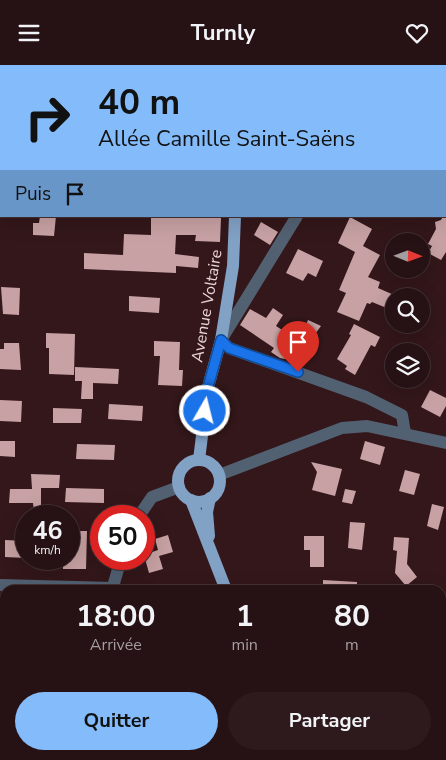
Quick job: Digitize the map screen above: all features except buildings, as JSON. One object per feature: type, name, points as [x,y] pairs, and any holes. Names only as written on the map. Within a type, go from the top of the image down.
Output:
[{"type":"main road","name":"Avenue Voltaire","points":[[199,460],[208,387],[221,340],[233,266],[235,217]]},
{"type":"main road","points":[[210,498],[197,501],[191,500],[186,497],[179,487],[182,468],[187,464],[199,460],[212,464],[219,475],[218,488],[210,498],[207,520],[211,553]]},
{"type":"main road","points":[[191,500],[224,585]]},
{"type":"street","points":[[296,217],[221,340],[229,348],[366,397],[402,415],[405,433]]},
{"type":"street","points":[[219,475],[342,428],[367,426],[446,443]]},
{"type":"street","points":[[147,505],[152,497],[179,487]]},
{"type":"street","points":[[113,585],[118,570]]},
{"type":"route","points":[[205,411],[208,387],[221,340],[229,348],[298,372]]}]
